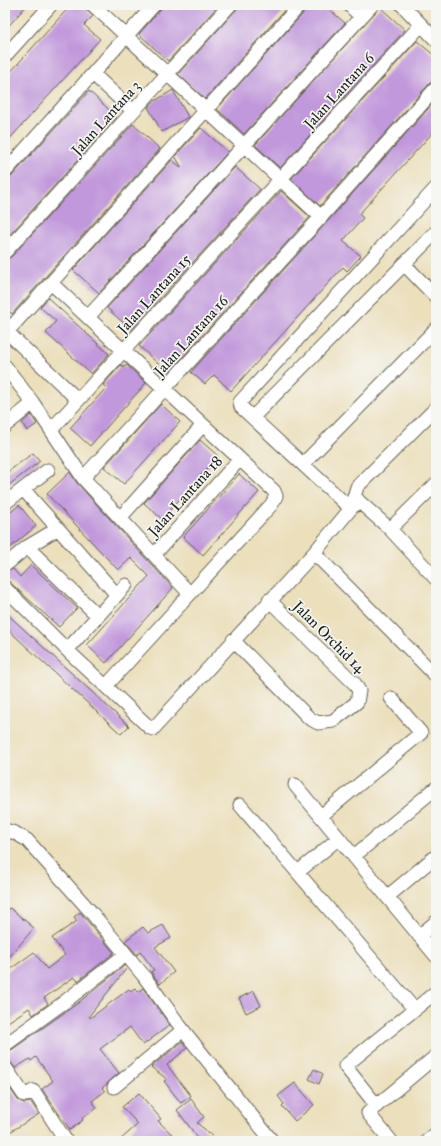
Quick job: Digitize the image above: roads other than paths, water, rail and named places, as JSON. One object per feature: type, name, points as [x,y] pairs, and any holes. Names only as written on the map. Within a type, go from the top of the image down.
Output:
[{"type":"street","points":[[5,56],[51,5]]},
{"type":"street","points":[[93,5],[321,217]]},
{"type":"street","points":[[5,172],[154,5]]},
{"type":"street","name":"Jalan Lantana 3","points":[[5,252],[230,5]]},
{"type":"street","points":[[78,400],[6,331],[51,283],[300,5]]},
{"type":"street","points":[[349,5],[361,17]]},
{"type":"street","points":[[88,317],[372,5]]},
{"type":"street","points":[[402,5],[436,40]]},
{"type":"street","name":"Jalan Lantana 6","points":[[281,179],[421,25]]},
{"type":"street","points":[[93,74],[133,111]]},
{"type":"street","name":"Jalan Lantana 16","points":[[84,478],[436,88]]},
{"type":"street","name":"Jalan Lantana 15","points":[[51,430],[281,179]]},
{"type":"street","points":[[433,570],[390,529],[354,505],[304,464],[240,405],[242,400],[273,368],[436,188]]},
{"type":"street","points":[[252,417],[436,232]]},
{"type":"street","points":[[404,264],[436,297]]},
{"type":"street","points":[[5,588],[67,650],[106,686],[190,594],[276,496],[274,491],[51,283]]},
{"type":"street","points":[[304,464],[436,329]]},
{"type":"street","points":[[5,366],[33,403],[84,478],[190,594]]},
{"type":"street","points":[[5,426],[33,403]]},
{"type":"street","points":[[354,505],[354,497],[357,487],[436,408]]},
{"type":"street","points":[[120,518],[203,425]]},
{"type":"street","name":"Jalan Lantana 18","points":[[154,555],[240,459]]},
{"type":"street","points":[[5,503],[48,470]]},
{"type":"street","points":[[390,529],[436,484]]},
{"type":"street","points":[[23,489],[57,529],[122,590],[67,650]]},
{"type":"street","name":"Jalan Orchid 14","points":[[106,686],[150,728],[153,729],[314,552],[354,505]]},
{"type":"street","points":[[8,563],[27,547],[57,529]]},
{"type":"street","points":[[27,547],[98,616]]},
{"type":"street","points":[[314,552],[436,676]]},
{"type":"street","name":"Jalan Orchid 14","points":[[233,640],[310,718],[318,723],[333,721],[357,702],[359,691],[355,684],[269,600]]},
{"type":"street","points":[[321,816],[422,733],[391,698]]},
{"type":"street","points":[[295,785],[436,956]]},
{"type":"street","points":[[354,856],[436,788]]},
{"type":"street","points":[[240,805],[415,1010]]},
{"type":"street","points":[[5,830],[15,833],[27,840],[91,912],[125,955],[144,975],[183,1030],[272,1141]]},
{"type":"street","points":[[298,872],[339,838]]},
{"type":"street","points":[[387,897],[436,856]]},
{"type":"street","points":[[420,936],[436,922]]},
{"type":"street","points":[[5,1045],[125,955]]},
{"type":"street","points":[[377,1106],[345,1066],[436,992]]},
{"type":"street","points":[[114,1087],[183,1030]]},
{"type":"street","points":[[391,1141],[368,1113],[436,1056]]},
{"type":"street","points":[[5,1067],[24,1095],[27,1095],[33,1091],[36,1093],[66,1141]]},
{"type":"street","points":[[427,1141],[436,1134]]}]
